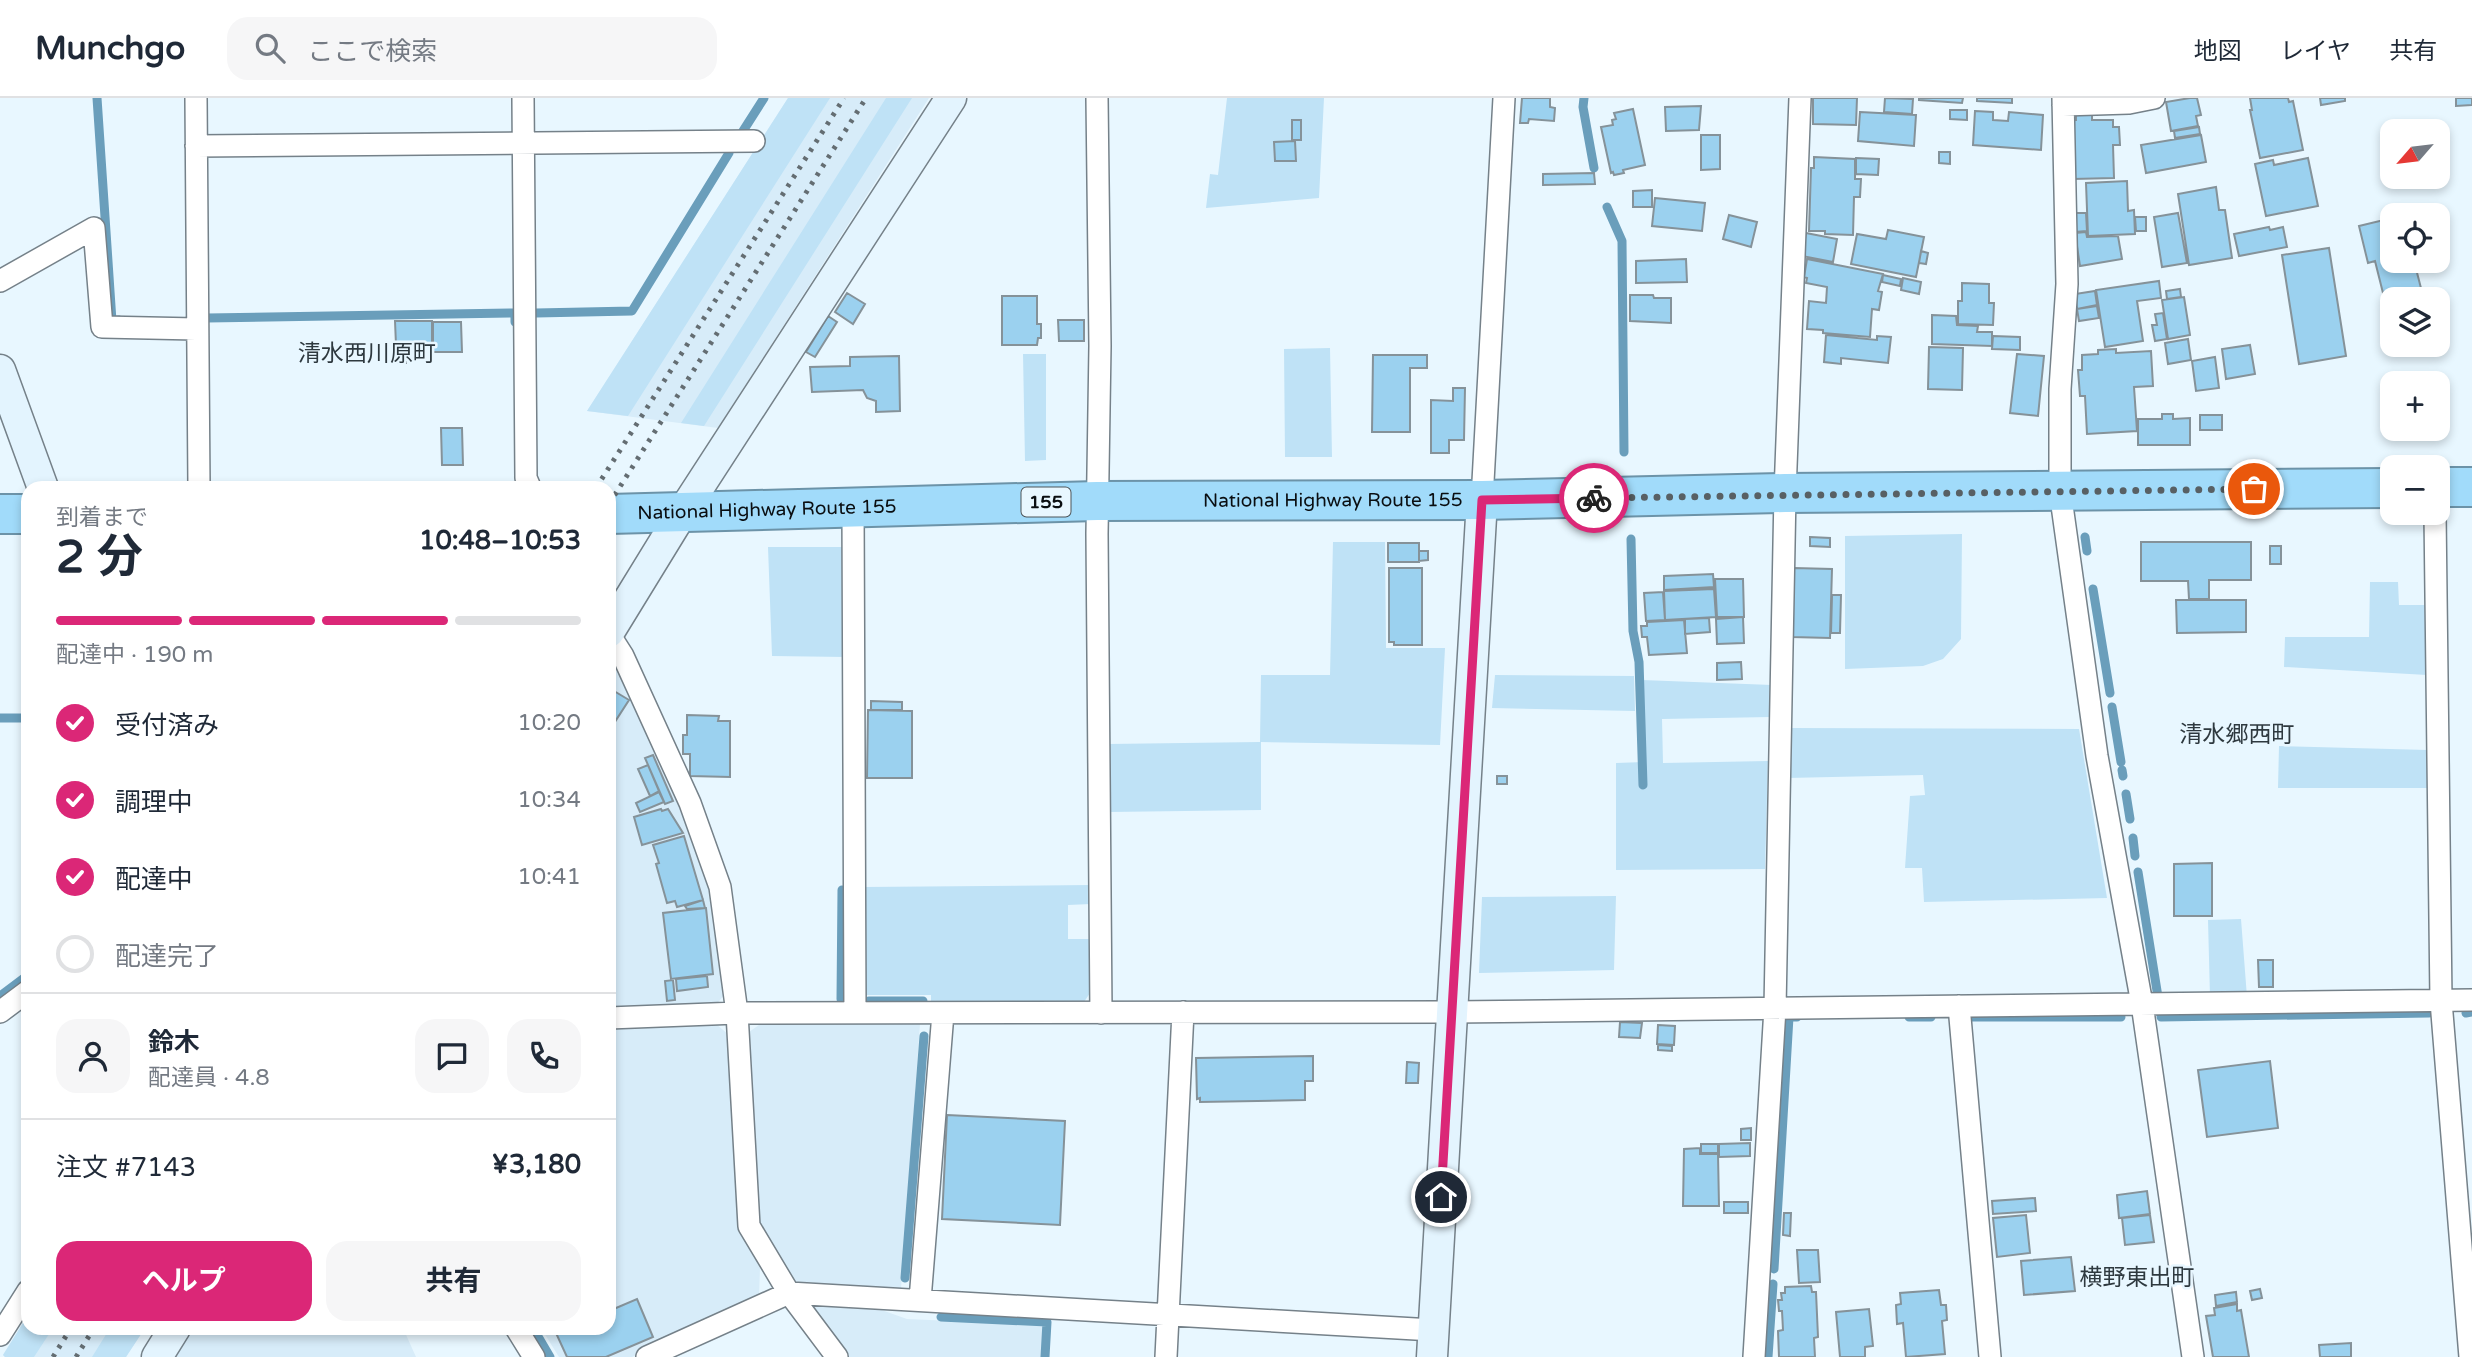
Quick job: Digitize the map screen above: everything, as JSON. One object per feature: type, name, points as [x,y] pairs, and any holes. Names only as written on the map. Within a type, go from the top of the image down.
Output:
[{"type":"highway","points":[[2450,487],[2472,487]]},
{"type":"highway","name":"National Highway Route 155","points":[[616,514],[1097,501],[1482,500],[2380,488]]},
{"type":"highway","points":[[0,514],[21,514]]},
{"type":"main road","points":[[616,621],[682,513],[951,98]]},
{"type":"main road","points":[[0,370],[40,481]]},
{"type":"main road","points":[[1432,1343],[1482,500]]},
{"type":"main road","points":[[157,1357],[171,1335]]},
{"type":"street","points":[[196,98],[198,481]]},
{"type":"street","points":[[523,98],[527,481]]},
{"type":"street","points":[[1097,98],[1101,1013]]},
{"type":"street","points":[[1482,500],[1504,98]]},
{"type":"street","points":[[1754,1357],[1775,1008],[1785,494],[1800,98]]},
{"type":"street","points":[[2154,98],[2129,103],[2063,102],[2067,284],[2060,389],[2060,491],[2097,756],[2142,1004],[2193,1357]]},
{"type":"street","points":[[196,146],[754,141]]},
{"type":"street","points":[[0,281],[94,228],[102,327],[196,329]]},
{"type":"street","points":[[853,508],[855,1013]]},
{"type":"street","points":[[2435,525],[2441,1001],[2470,1357]]},
{"type":"street","points":[[616,644],[690,803],[720,887],[737,1013],[749,1226],[789,1293],[837,1357]]},
{"type":"street","points":[[0,1012],[21,996]]},
{"type":"street","points":[[616,1018],[737,1013],[1452,1012],[2472,1000]]},
{"type":"street","points":[[1959,1006],[1990,1357]]},
{"type":"street","points":[[1166,1357],[1183,1012]]},
{"type":"street","points":[[919,1300],[943,1013]]},
{"type":"street","points":[[646,1357],[789,1293],[1168,1314],[1432,1343]]},
{"type":"street","points":[[0,1335],[21,1302]]},
{"type":"street","points":[[520,1335],[534,1357]]},
{"type":"shaded area","points":[[788,98],[929,98],[718,428],[587,411]]},
{"type":"shaded area","points":[[788,98],[830,98],[628,416],[587,411]]},
{"type":"shaded area","points":[[886,98],[912,98],[704,426],[681,423]]},
{"type":"shaded area","points":[[1227,98],[1324,98],[1319,198],[1206,208],[1210,174],[1218,175]]},
{"type":"shaded area","points":[[1330,348],[1332,457],[1285,457],[1284,349]]},
{"type":"shaded area","points":[[1023,354],[1046,354],[1046,460],[1025,461]]},
{"type":"shaded area","points":[[1962,534],[1961,639],[1943,659],[1923,666],[1845,669],[1845,536]]},
{"type":"shaded area","points":[[1333,542],[1385,542],[1386,648],[1445,648],[1440,745],[1261,742],[1261,810],[1109,812],[1108,744],[1260,742],[1261,675],[1330,675]]},
{"type":"shaded area","points":[[768,547],[847,547],[846,657],[772,656]]},
{"type":"shaded area","points":[[2370,582],[2398,582],[2399,605],[2426,605],[2427,675],[2284,667],[2285,637],[2369,637]]},
{"type":"shaded area","points":[[616,668],[693,833],[710,887],[724,995],[716,1005],[616,1007]]},
{"type":"shaded area","points":[[1495,675],[1634,676],[1635,711],[1492,708]]},
{"type":"shaded area","points":[[1642,680],[1772,685],[1770,717],[1662,719],[1663,763],[1768,761],[1765,869],[1616,870],[1616,763],[1644,762]]},
{"type":"shaded area","points":[[1789,728],[2079,729],[2107,898],[1924,902],[1922,868],[1905,868],[1910,796],[1925,795],[1923,775],[1787,778]]},
{"type":"shaded area","points":[[2279,746],[2428,750],[2428,788],[2278,788]]},
{"type":"shaded area","points":[[1091,885],[1091,904],[1068,905],[1068,939],[1091,939],[1092,990],[1084,1002],[931,1001],[931,995],[863,995],[863,887]]},
{"type":"shaded area","points":[[1616,896],[1614,970],[1479,973],[1482,897]]},
{"type":"shaded area","points":[[2241,919],[2247,997],[2210,997],[2208,920]]},
{"type":"shaded area","points":[[716,1024],[729,1035],[743,1230],[760,1268],[759,1297],[632,1357],[559,1357],[545,1335],[616,1335],[616,1027]]},
{"type":"shaded area","points":[[920,1024],[901,1289],[788,1281],[756,1219],[749,1032],[759,1025]]},
{"type":"shaded area","points":[[813,1303],[873,1307],[907,1319],[1043,1325],[1042,1357],[846,1357],[812,1312]]},
{"type":"shaded area","points":[[21,1326],[21,1335],[140,1335],[126,1357],[3,1355]]},
{"type":"shaded area","points":[[21,1326],[21,1335],[48,1335],[34,1357],[3,1355]]},
{"type":"shaded area","points":[[106,1335],[140,1335],[126,1357],[92,1357]]},
{"type":"shaded area","points":[[185,1335],[406,1335],[416,1357],[171,1357]]},
{"type":"building","points":[[1522,98],[1550,98],[1550,107],[1555,108],[1554,121],[1529,119],[1528,123],[1520,123]]},
{"type":"building","points":[[1813,98],[1857,98],[1856,125],[1813,124]]},
{"type":"building","points":[[1885,98],[1913,99],[1912,114],[1884,112]]},
{"type":"building","points":[[1919,98],[1963,98],[1962,103]]},
{"type":"building","points":[[1977,98],[2012,98],[2012,103],[1977,101]]},
{"type":"building","points":[[2197,98],[2201,115],[2196,116],[2198,126],[2171,131],[2166,102]]},
{"type":"building","points":[[2250,98],[2288,98],[2289,102],[2293,101],[2303,150],[2260,158]]},
{"type":"building","points":[[2320,98],[2345,98],[2345,101],[2321,105]]},
{"type":"building","points":[[2456,98],[2472,98],[2472,105],[2456,106]]},
{"type":"building","points":[[1701,106],[1699,130],[1666,131],[1665,107]]},
{"type":"building","points":[[1633,109],[1645,165],[1614,175],[1611,173],[1601,127],[1613,125],[1612,120],[1616,119],[1614,113]]},
{"type":"building","points":[[1950,110],[1967,110],[1967,120],[1950,119]]},
{"type":"building","points":[[1975,111],[1993,112],[1993,120],[2008,121],[2009,112],[2043,115],[2041,150],[1973,145]]},
{"type":"building","points":[[1860,112],[1916,115],[1914,146],[1858,141]]},
{"type":"building","points":[[2076,115],[2092,115],[2092,120],[2113,120],[2113,127],[2119,127],[2120,145],[2113,145],[2114,178],[2073,179],[2072,120],[2076,120]]},
{"type":"building","points":[[1292,120],[1301,120],[1301,140],[1292,140]]},
{"type":"building","points":[[2199,127],[2200,134],[2175,138],[2174,131]]},
{"type":"building","points":[[1701,135],[1720,135],[1720,169],[1701,170]]},
{"type":"building","points":[[2201,135],[2206,162],[2146,173],[2141,145]]},
{"type":"building","points":[[1295,141],[1296,161],[1275,161],[1274,142]]},
{"type":"building","points":[[1939,152],[1950,152],[1950,164],[1939,163]]},
{"type":"building","points":[[1814,157],[1855,159],[1855,179],[1861,179],[1860,197],[1854,197],[1853,235],[1809,231],[1811,168],[1814,168]]},
{"type":"building","points":[[1856,158],[1879,159],[1878,175],[1856,174]]},
{"type":"building","points":[[2308,158],[2318,206],[2266,216],[2255,164],[2273,160],[2274,165]]},
{"type":"building","points":[[1594,173],[1595,184],[1543,185],[1543,174]]},
{"type":"building","points":[[2127,181],[2128,211],[2134,210],[2135,234],[2088,236],[2086,183]]},
{"type":"building","points":[[2216,187],[2219,210],[2225,210],[2232,258],[2189,265],[2178,194]]},
{"type":"building","points":[[1652,190],[1652,207],[1633,207],[1633,191]]},
{"type":"building","points":[[1655,198],[1705,203],[1702,231],[1652,226]]},
{"type":"building","points":[[2074,213],[2086,213],[2087,231],[2074,232]]},
{"type":"building","points":[[2178,213],[2187,263],[2162,267],[2154,217]]},
{"type":"building","points":[[1729,215],[1757,222],[1751,247],[1723,239]]},
{"type":"building","points":[[2135,217],[2146,217],[2146,231],[2136,231]]},
{"type":"building","points":[[2380,221],[2380,273],[2417,273],[2421,287],[2382,287],[2375,261],[2368,263],[2359,226]]},
{"type":"building","points":[[2269,227],[2270,230],[2283,227],[2287,247],[2239,256],[2234,234]]},
{"type":"building","points":[[1888,230],[1924,237],[1916,277],[1851,264],[1857,234],[1886,239]]},
{"type":"building","points":[[2086,232],[2087,237],[2118,236],[2122,259],[2080,266],[2075,233]]},
{"type":"building","points":[[1806,233],[1837,239],[1833,262],[1802,256]]},
{"type":"building","points":[[2329,248],[2346,356],[2299,364],[2282,255]]},
{"type":"building","points":[[1921,251],[1928,253],[1926,264],[1919,263]]},
{"type":"building","points":[[1686,259],[1687,282],[1636,283],[1636,261]]},
{"type":"building","points":[[1807,259],[1883,274],[1878,291],[1882,292],[1879,310],[1872,309],[1870,337],[1807,329],[1809,301],[1826,303],[1827,287],[1806,283],[1807,278],[1804,277]]},
{"type":"building","points":[[1883,275],[1901,279],[1900,286],[1882,282]]},
{"type":"building","points":[[1903,278],[1921,282],[1919,294],[1901,290]]},
{"type":"building","points":[[2159,281],[2161,298],[2137,301],[2143,341],[2105,347],[2096,290]]},
{"type":"building","points":[[1962,283],[1989,284],[1989,303],[1994,303],[1993,325],[1958,324],[1958,301],[1962,301]]},
{"type":"building","points":[[2180,289],[2181,297],[2167,299],[2166,291]]},
{"type":"building","points":[[2095,291],[2097,305],[2077,309],[2075,294]]},
{"type":"building","points":[[847,293],[865,304],[853,324],[835,312]]},
{"type":"building","points":[[1630,295],[1671,298],[1671,323],[1630,321]]},
{"type":"building","points":[[1002,296],[1037,296],[1037,324],[1041,324],[1041,338],[1038,338],[1037,345],[1002,345]]},
{"type":"building","points":[[2184,297],[2190,335],[2168,339],[2162,300]]},
{"type":"building","points":[[2097,306],[2099,318],[2079,321],[2077,309]]},
{"type":"building","points":[[2163,313],[2167,339],[2155,341],[2152,325],[2157,325],[2155,314]]},
{"type":"building","points":[[1932,315],[1956,316],[1957,325],[1978,326],[1977,332],[1992,332],[1992,346],[1932,344]]},
{"type":"building","points":[[828,316],[837,322],[815,357],[806,352]]},
{"type":"building","points":[[1058,320],[1084,320],[1084,341],[1059,341]]},
{"type":"building","points":[[395,321],[432,321],[432,345],[396,345]]},
{"type":"building","points":[[433,322],[461,322],[462,352],[433,352]]},
{"type":"building","points":[[1826,335],[1877,340],[1877,336],[1891,337],[1888,363],[1841,358],[1841,364],[1824,362]]},
{"type":"building","points":[[1993,336],[2020,337],[2020,350],[1992,349]]},
{"type":"building","points":[[2188,339],[2191,360],[2168,364],[2165,343]]},
{"type":"building","points":[[2250,345],[2255,374],[2226,379],[2222,349]]},
{"type":"building","points":[[1929,347],[1963,348],[1962,390],[1928,389]]},
{"type":"building","points":[[2116,349],[2116,353],[2151,351],[2153,386],[2134,387],[2137,431],[2087,434],[2085,396],[2080,396],[2078,370],[2082,370],[2082,355],[2098,354],[2098,350]]},
{"type":"building","points":[[397,351],[406,351],[406,363],[397,363]]},
{"type":"building","points":[[2017,354],[2044,356],[2038,416],[2010,413]]},
{"type":"building","points":[[1373,355],[1427,355],[1427,368],[1410,368],[1410,432],[1372,432]]},
{"type":"building","points":[[899,356],[900,411],[876,412],[876,401],[867,398],[863,390],[812,392],[810,367],[850,366],[850,357]]},
{"type":"building","points":[[2215,357],[2219,388],[2196,391],[2192,361]]},
{"type":"building","points":[[1453,388],[1465,388],[1464,440],[1449,440],[1449,453],[1431,453],[1431,400],[1453,401]]},
{"type":"building","points":[[2162,414],[2173,414],[2173,419],[2190,418],[2190,445],[2138,445],[2138,419],[2162,419]]},
{"type":"building","points":[[2200,415],[2222,415],[2222,430],[2200,430]]},
{"type":"building","points":[[441,428],[462,428],[463,465],[442,465]]},
{"type":"building","points":[[1810,537],[1830,538],[1830,547],[1810,546]]},
{"type":"building","points":[[2141,542],[2251,542],[2251,580],[2209,580],[2209,599],[2189,599],[2188,581],[2141,581]]},
{"type":"building","points":[[1388,543],[1419,543],[1419,562],[1388,562]]},
{"type":"building","points":[[2270,546],[2281,546],[2281,564],[2270,564]]},
{"type":"building","points":[[1419,551],[1428,551],[1428,560],[1419,561]]},
{"type":"building","points":[[1389,568],[1422,568],[1422,645],[1394,645],[1394,642],[1389,642]]},
{"type":"building","points":[[1794,568],[1832,569],[1830,638],[1792,637]]},
{"type":"building","points":[[1713,574],[1714,587],[1664,590],[1664,576]]},
{"type":"building","points":[[1715,579],[1743,579],[1744,617],[1717,617]]},
{"type":"building","points":[[1714,589],[1716,617],[1665,620],[1664,591]]},
{"type":"building","points":[[1663,592],[1665,620],[1646,621],[1644,593]]},
{"type":"building","points":[[1832,595],[1841,595],[1840,633],[1831,633]]},
{"type":"building","points":[[2176,600],[2246,600],[2246,632],[2177,633]]},
{"type":"building","points":[[1743,617],[1744,643],[1717,644],[1716,619]]},
{"type":"building","points":[[1709,618],[1710,632],[1685,634],[1685,619]]},
{"type":"building","points":[[1684,620],[1687,653],[1649,655],[1647,637],[1642,637],[1641,626],[1647,626],[1647,622]]},
{"type":"building","points":[[1741,662],[1742,679],[1717,680],[1717,663]]},
{"type":"building","points":[[616,692],[629,700],[616,720]]},
{"type":"building","points":[[871,701],[902,702],[902,710],[871,710]]},
{"type":"building","points":[[868,710],[912,711],[912,778],[867,778]]},
{"type":"building","points":[[687,715],[719,716],[718,721],[730,721],[730,777],[690,776],[690,754],[683,754]]},
{"type":"building","points":[[653,755],[673,801],[665,804],[645,758]]},
{"type":"building","points":[[648,765],[659,791],[650,796],[638,769]]},
{"type":"building","points":[[1497,776],[1507,776],[1507,784],[1497,784]]},
{"type":"building","points":[[659,792],[664,802],[640,812],[636,803]]},
{"type":"building","points":[[668,809],[683,833],[642,845],[634,817]]},
{"type":"building","points":[[684,836],[703,900],[677,907],[675,901],[667,903],[653,845]]},
{"type":"building","points":[[2212,863],[2212,916],[2174,916],[2174,864]]},
{"type":"building","points":[[703,900],[705,908],[687,909],[685,906]]},
{"type":"building","points":[[706,908],[713,974],[671,979],[663,913]]},
{"type":"building","points":[[2258,960],[2273,960],[2273,987],[2259,987]]},
{"type":"building","points":[[707,976],[708,987],[677,991],[676,979]]},
{"type":"building","points":[[673,980],[675,1000],[667,1001],[665,981]]},
{"type":"building","points":[[1620,1022],[1642,1023],[1640,1038],[1619,1037]]},
{"type":"building","points":[[1658,1025],[1675,1026],[1674,1045],[1657,1044]]},
{"type":"building","points":[[1658,1045],[1672,1046],[1672,1051],[1658,1050]]},
{"type":"building","points":[[1313,1056],[1313,1081],[1305,1081],[1305,1100],[1200,1102],[1200,1098],[1197,1099],[1196,1058]]},
{"type":"building","points":[[2270,1061],[2278,1128],[2207,1137],[2198,1070]]},
{"type":"building","points":[[1407,1062],[1419,1063],[1418,1083],[1406,1083]]},
{"type":"building","points":[[947,1115],[1065,1121],[1060,1225],[942,1219]]},
{"type":"building","points":[[1751,1128],[1751,1140],[1741,1140],[1741,1129]]},
{"type":"building","points":[[1750,1143],[1750,1156],[1719,1157],[1719,1144]]},
{"type":"building","points":[[1701,1144],[1718,1144],[1718,1153],[1701,1153]]},
{"type":"building","points":[[1700,1148],[1700,1154],[1718,1154],[1719,1206],[1683,1206],[1684,1149]]},
{"type":"building","points":[[2147,1191],[2150,1214],[2119,1218],[2117,1195]]},
{"type":"building","points":[[2035,1198],[2036,1211],[1993,1214],[1992,1201]]},
{"type":"building","points":[[1724,1202],[1748,1202],[1748,1213],[1724,1213]]},
{"type":"building","points":[[1784,1213],[1791,1213],[1790,1236],[1783,1235]]},
{"type":"building","points":[[2026,1215],[2030,1253],[1997,1257],[1993,1218]]},
{"type":"building","points":[[2150,1215],[2154,1242],[2125,1245],[2122,1218]]},
{"type":"building","points":[[1797,1250],[1818,1250],[1820,1282],[1799,1283]]},
{"type":"building","points":[[2071,1257],[2075,1291],[2024,1295],[2021,1261]]},
{"type":"building","points":[[1811,1286],[1812,1292],[1816,1292],[1818,1337],[1814,1338],[1815,1357],[1779,1357],[1778,1331],[1783,1330],[1782,1311],[1779,1311],[1778,1300],[1782,1300],[1781,1293],[1785,1293],[1785,1287]]},
{"type":"building","points":[[2260,1289],[2262,1298],[2252,1300],[2250,1291]]},
{"type":"building","points":[[1939,1290],[1941,1305],[1946,1305],[1947,1320],[1942,1321],[1945,1354],[1906,1357],[1903,1323],[1897,1324],[1896,1305],[1901,1304],[1900,1293]]},
{"type":"building","points":[[2236,1292],[2237,1302],[2216,1306],[2215,1295]]},
{"type":"building","points":[[637,1299],[653,1337],[606,1357],[567,1357],[557,1335],[616,1335],[616,1308]]},
{"type":"building","points":[[2237,1304],[2237,1311],[2241,1310],[2249,1357],[2213,1357],[2206,1316],[2215,1315],[2214,1308]]},
{"type":"building","points":[[1869,1309],[1873,1346],[1865,1347],[1865,1357],[1840,1357],[1836,1312]]},
{"type":"building","points":[[2351,1343],[2351,1357],[2320,1357],[2319,1345]]},
{"type":"waterway","points":[[97,98],[112,321],[119,320]]},
{"type":"waterway","points":[[743,131],[764,98]]},
{"type":"waterway","points":[[1584,98],[1583,107],[1594,168]]},
{"type":"waterway","points":[[536,313],[632,311],[729,153]]},
{"type":"waterway","points":[[1607,207],[1622,241],[1624,452]]},
{"type":"waterway","points":[[207,318],[515,313],[515,322]]},
{"type":"waterway","points":[[2085,537],[2087,551]]},
{"type":"waterway","points":[[1631,539],[1633,631],[1639,662],[1643,785]]},
{"type":"waterway","points":[[2093,589],[2110,693]]},
{"type":"waterway","points":[[2112,707],[2121,762]]},
{"type":"waterway","points":[[0,718],[21,718]]},
{"type":"waterway","points":[[2122,770],[2123,776]]},
{"type":"waterway","points":[[2126,794],[2130,819]]},
{"type":"waterway","points":[[2133,838],[2135,856]]},
{"type":"waterway","points":[[2138,872],[2158,997]]},
{"type":"waterway","points":[[841,999],[842,890]]},
{"type":"waterway","points":[[0,996],[21,980]]},
{"type":"waterway","points":[[869,1001],[923,1001]]},
{"type":"waterway","points":[[2466,1013],[2472,1012]]},
{"type":"waterway","points":[[2161,1017],[2429,1013]]},
{"type":"waterway","points":[[1774,1269],[1789,1017],[1797,1017]]},
{"type":"waterway","points":[[1909,1017],[1931,1017]]},
{"type":"waterway","points":[[1972,1017],[2121,1017]]},
{"type":"waterway","points":[[905,1278],[924,1036]]},
{"type":"waterway","points":[[1768,1357],[1773,1284]]},
{"type":"waterway","points":[[941,1317],[1047,1322],[1045,1357]]},
{"type":"waterway","points":[[537,1335],[550,1357]]},
{"type":"railway","points":[[600,481],[844,98]]},
{"type":"railway","points":[[616,493],[866,98]]},
{"type":"railway","points":[[53,1357],[67,1335]]},
{"type":"railway","points":[[76,1357],[90,1335]]},
{"type":"way so far","points":[[1594,498],[2254,489]]},
{"type":"district","name":"清水西川原町","points":[[367,354]]},
{"type":"district","name":"清水郷西町","points":[[2237,735]]},
{"type":"district","name":"横野東出町","points":[[2137,1278]]},
{"type":"route","points":[[1441,1197],[1482,500],[1594,498]]}]
